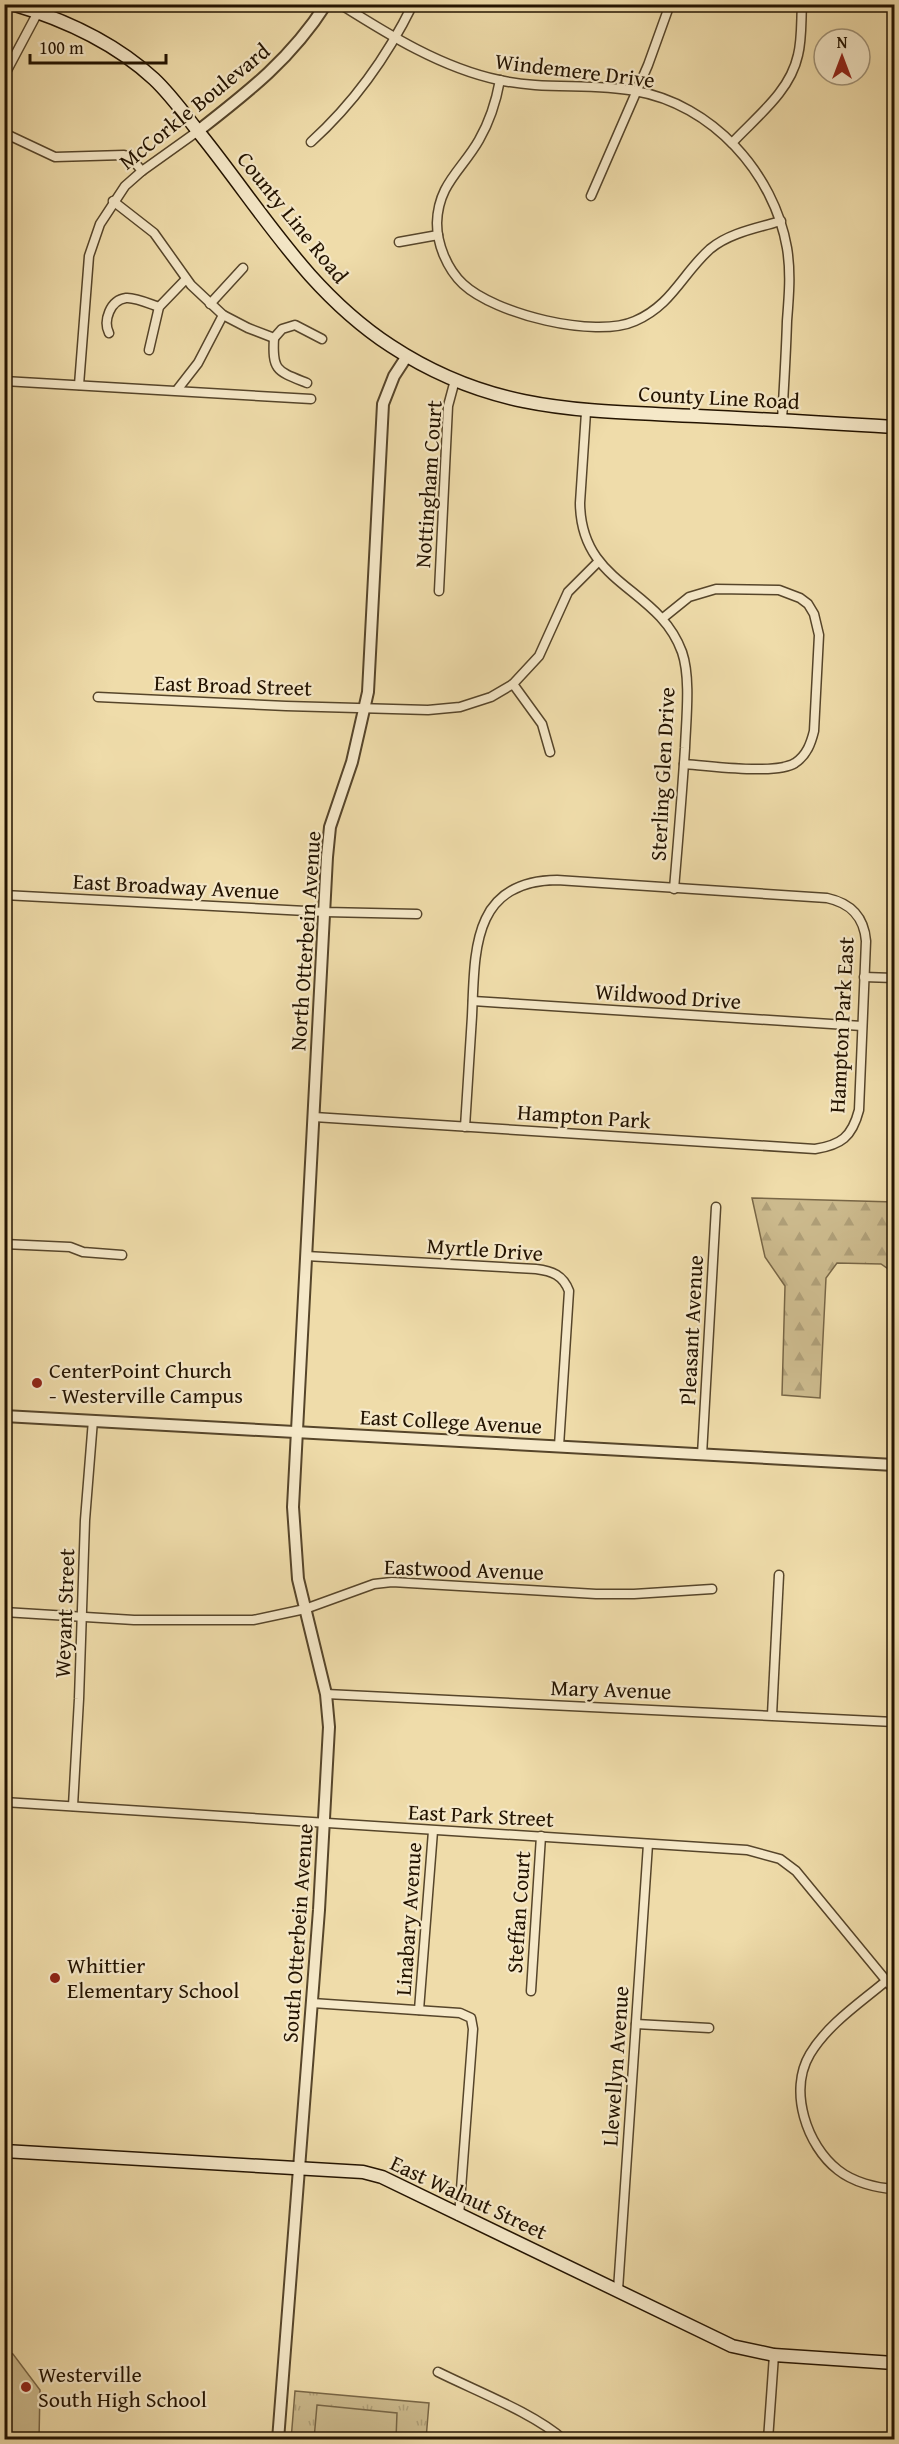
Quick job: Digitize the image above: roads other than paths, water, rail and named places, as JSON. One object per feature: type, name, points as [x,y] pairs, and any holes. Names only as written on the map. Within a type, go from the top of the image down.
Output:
[{"type":"main road","name":"County Line Road","points":[[12,4],[38,12],[85,32],[124,56],[154,79],[173,99],[305,272],[345,312],[407,356],[455,380],[508,399],[585,412],[894,427]]},
{"type":"main road","name":"East Walnut Street","points":[[4,2151],[355,2171],[382,2177],[732,2346],[774,2355],[894,2363]]},
{"type":"street","name":"McCorkle Boulevard","points":[[79,385],[89,256],[100,224],[113,201],[141,171],[255,87],[303,39],[326,4]]},
{"type":"street","name":"Windemere Drive","points":[[340,4],[443,62],[474,74],[500,80],[636,91],[683,108],[722,133],[743,154],[767,188],[780,220],[787,248],[789,275],[782,420]]},
{"type":"street","points":[[311,142],[337,119],[367,82],[413,4]]},
{"type":"street","points":[[591,196],[666,21],[670,4]]},
{"type":"street","points":[[732,143],[780,93],[793,72],[800,42],[802,4]]},
{"type":"street","points":[[4,76],[38,12]]},
{"type":"street","points":[[500,80],[493,113],[479,140],[451,176],[439,209],[438,235],[442,249],[454,274],[480,297],[537,317],[596,327],[632,322],[651,313],[667,301],[709,250],[722,240],[780,220]]},
{"type":"street","points":[[4,133],[55,157],[124,155],[130,158],[141,171]]},
{"type":"street","points":[[113,201],[154,232],[186,279],[210,304],[223,315],[274,338]]},
{"type":"street","points":[[399,242],[438,235]]},
{"type":"street","points":[[210,304],[243,268]]},
{"type":"street","points":[[149,350],[159,307],[186,279]]},
{"type":"street","points":[[109,333],[107,315],[118,301],[126,298],[159,307]]},
{"type":"street","points":[[177,390],[198,363],[223,315]]},
{"type":"street","points":[[307,383],[280,372],[276,368],[273,358],[274,338],[282,329],[296,325],[322,339]]},
{"type":"street","name":"North Otterbein Avenue","points":[[296,1432],[330,827],[352,762],[366,708],[381,416],[387,389],[407,356]]},
{"type":"street","name":"Nottingham Court","points":[[439,591],[448,406],[455,380]]},
{"type":"street","points":[[4,381],[311,399]]},
{"type":"street","name":"Sterling Glen Drive","points":[[585,412],[580,517],[586,539],[598,562],[663,618],[683,654],[688,700],[674,889]]},
{"type":"street","name":"East Broad Street","points":[[98,697],[428,710],[460,707],[491,698],[513,684],[539,656],[568,592],[598,562]]},
{"type":"street","points":[[663,618],[689,597],[703,592],[732,588],[790,593],[808,604],[818,624],[814,731],[811,744],[803,756],[786,767],[766,769],[684,764]]},
{"type":"street","points":[[513,684],[542,724],[550,752]]},
{"type":"street","points":[[465,1126],[477,939],[492,908],[513,890],[529,883],[545,880],[674,889]]},
{"type":"street","name":"Hampton Park East","points":[[674,889],[827,898],[846,904],[859,916],[865,936],[859,1110],[855,1124],[848,1135]]},
{"type":"street","name":"East Broadway Avenue","points":[[4,895],[325,912],[417,914]]},
{"type":"street","points":[[864,977],[894,978]]},
{"type":"street","name":"Wildwood Drive","points":[[473,1001],[862,1026]]},
{"type":"street","name":"Hampton Park","points":[[314,1117],[814,1149],[833,1146],[848,1135]]},
{"type":"street","name":"Pleasant Avenue","points":[[702,1455],[717,1207]]},
{"type":"street","points":[[4,1244],[70,1247],[83,1252],[122,1255]]},
{"type":"street","name":"Myrtle Drive","points":[[306,1256],[536,1269],[546,1270],[562,1278],[569,1291],[560,1446]]},
{"type":"street","name":"East College Avenue","points":[[4,1416],[894,1465]]},
{"type":"street","name":"Weyant Street","points":[[73,1806],[85,1520],[93,1420]]},
{"type":"street","name":"South Otterbein Avenue","points":[[278,2439],[325,1824],[328,1727],[326,1694],[298,1579],[294,1541],[296,1432]]},
{"type":"street","points":[[772,1715],[779,1575]]},
{"type":"street","name":"Eastwood Avenue","points":[[4,1612],[168,1620],[253,1620],[306,1609],[365,1586],[392,1582],[596,1594],[712,1589]]},
{"type":"street","name":"Mary Avenue","points":[[326,1694],[894,1722]]},
{"type":"street","name":"East Park Street","points":[[4,1802],[747,1850],[780,1859],[796,1870],[894,1990]]},
{"type":"street","name":"Linabary Avenue","points":[[419,2010],[433,1831]]},
{"type":"street","name":"Steffan Court","points":[[531,1991],[541,1836]]},
{"type":"street","name":"Llewellyn Avenue","points":[[618,2290],[648,1844]]},
{"type":"street","points":[[886,1981],[824,2036],[809,2056],[801,2088],[805,2121],[818,2149],[840,2172],[859,2182],[894,2189]]},
{"type":"street","points":[[312,2003],[460,2013],[471,2018],[473,2029],[459,2216]]},
{"type":"street","points":[[636,2024],[709,2028]]},
{"type":"street","points":[[768,2439],[774,2355]]},
{"type":"street","points":[[438,2372],[532,2418],[564,2439]]},
{"type":"place","name":"CenterPoint Church - Westerville Campus","points":[[37,1383]]},
{"type":"place","name":"Whittier Elementary School","points":[[55,1978]]},
{"type":"place","name":"Westerville South High School","points":[[26,2387]]}]
